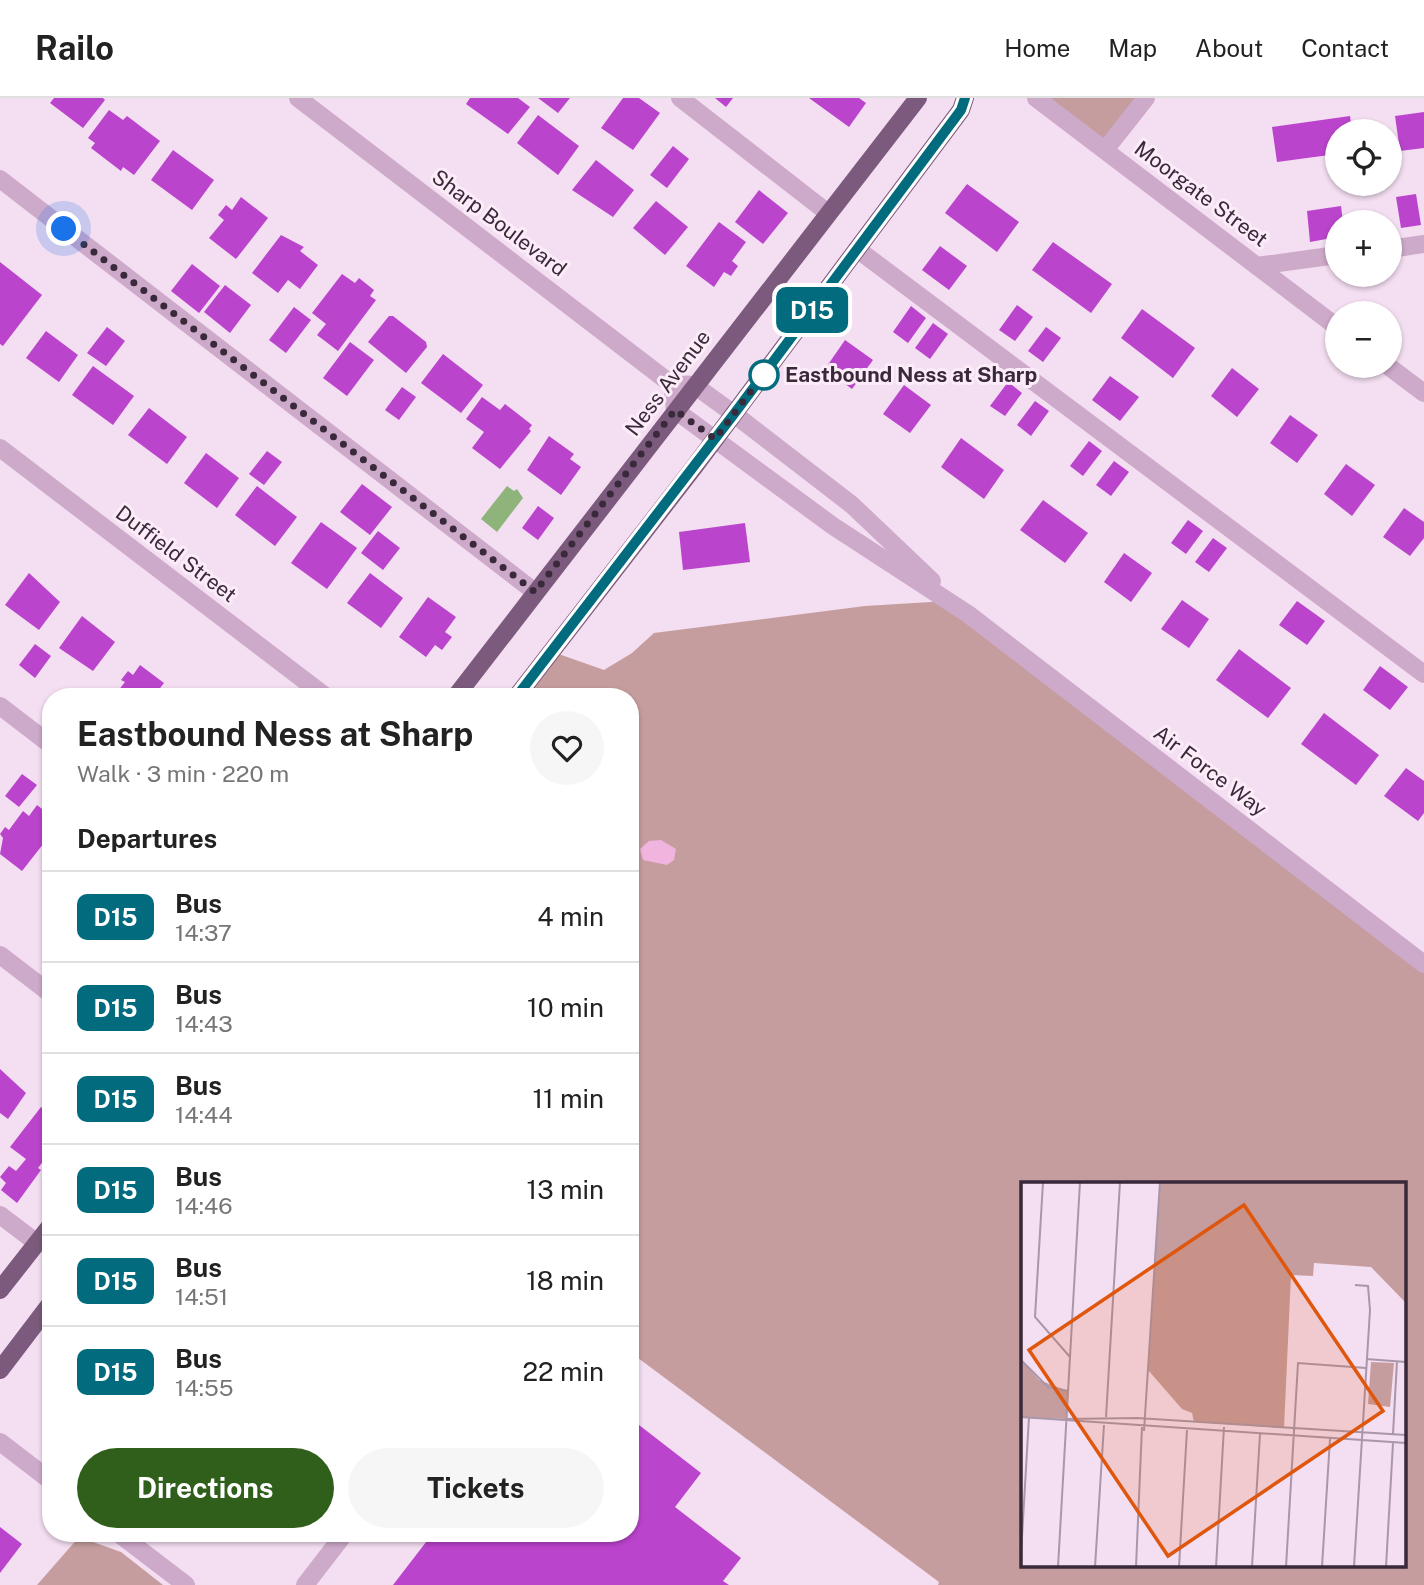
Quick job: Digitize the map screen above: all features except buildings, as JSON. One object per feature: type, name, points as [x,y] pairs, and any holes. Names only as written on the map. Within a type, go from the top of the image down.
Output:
[{"type":"main road","name":"Ness Avenue","points":[[462,688],[918,98]]},
{"type":"main road","points":[[523,688],[734,414],[961,110],[965,98]]},
{"type":"main road","points":[[0,1290],[42,1237]]},
{"type":"main road","points":[[0,1370],[42,1315]]},
{"type":"street","name":"Sharp Boulevard","points":[[298,98],[672,384]]},
{"type":"street","points":[[680,98],[828,213]]},
{"type":"street","name":"Moorgate Street","points":[[1036,98],[1325,318]]},
{"type":"street","points":[[1105,150],[1146,98]]},
{"type":"street","points":[[0,179],[535,592]]},
{"type":"street","points":[[1402,247],[1424,244]]},
{"type":"street","points":[[857,249],[1424,674]]},
{"type":"street","points":[[1257,266],[1325,257]]},
{"type":"street","points":[[1402,376],[1424,393]]},
{"type":"street","points":[[675,410],[672,384],[694,385]]},
{"type":"street","name":"Air Force Way","points":[[694,385],[852,505],[968,614]]},
{"type":"street","name":"Air Force Way","points":[[675,410],[834,526],[968,614],[1424,964]]},
{"type":"street","name":"Duffield Street","points":[[0,448],[315,688]]},
{"type":"street","points":[[0,706],[42,738]]},
{"type":"street","points":[[0,955],[42,987]]},
{"type":"street","points":[[0,1215],[37,1243]]},
{"type":"street","points":[[0,1442],[42,1474]]},
{"type":"street","points":[[130,1542],[186,1585]]},
{"type":"street","points":[[305,1585],[338,1542]]},
{"type":"shaded area","points":[[1036,98],[1146,98],[1105,150]]},
{"type":"shaded area","points":[[507,486],[514,491],[517,489],[523,498],[497,532],[481,519]]},
{"type":"shaded area","points":[[947,601],[1424,964],[1424,1585],[938,1585],[939,1582],[639,1359],[639,688],[524,688],[553,652],[604,670],[632,653],[654,633],[865,606]]},
{"type":"shaded area","points":[[75,1542],[93,1542],[121,1552],[163,1585],[37,1585]]},
{"type":"sand","points":[[661,840],[676,849],[674,860],[667,865],[643,860],[640,849],[649,841]]},
{"type":"bus line","name":"D15","points":[[524,688],[743,403],[961,110],[965,98]]},
{"type":"place","name":"Eastbound Ness at Sharp","points":[[764,375]]},
{"type":"route","points":[[64,229],[535,592],[675,410],[715,439],[766,371],[764,375]]}]
